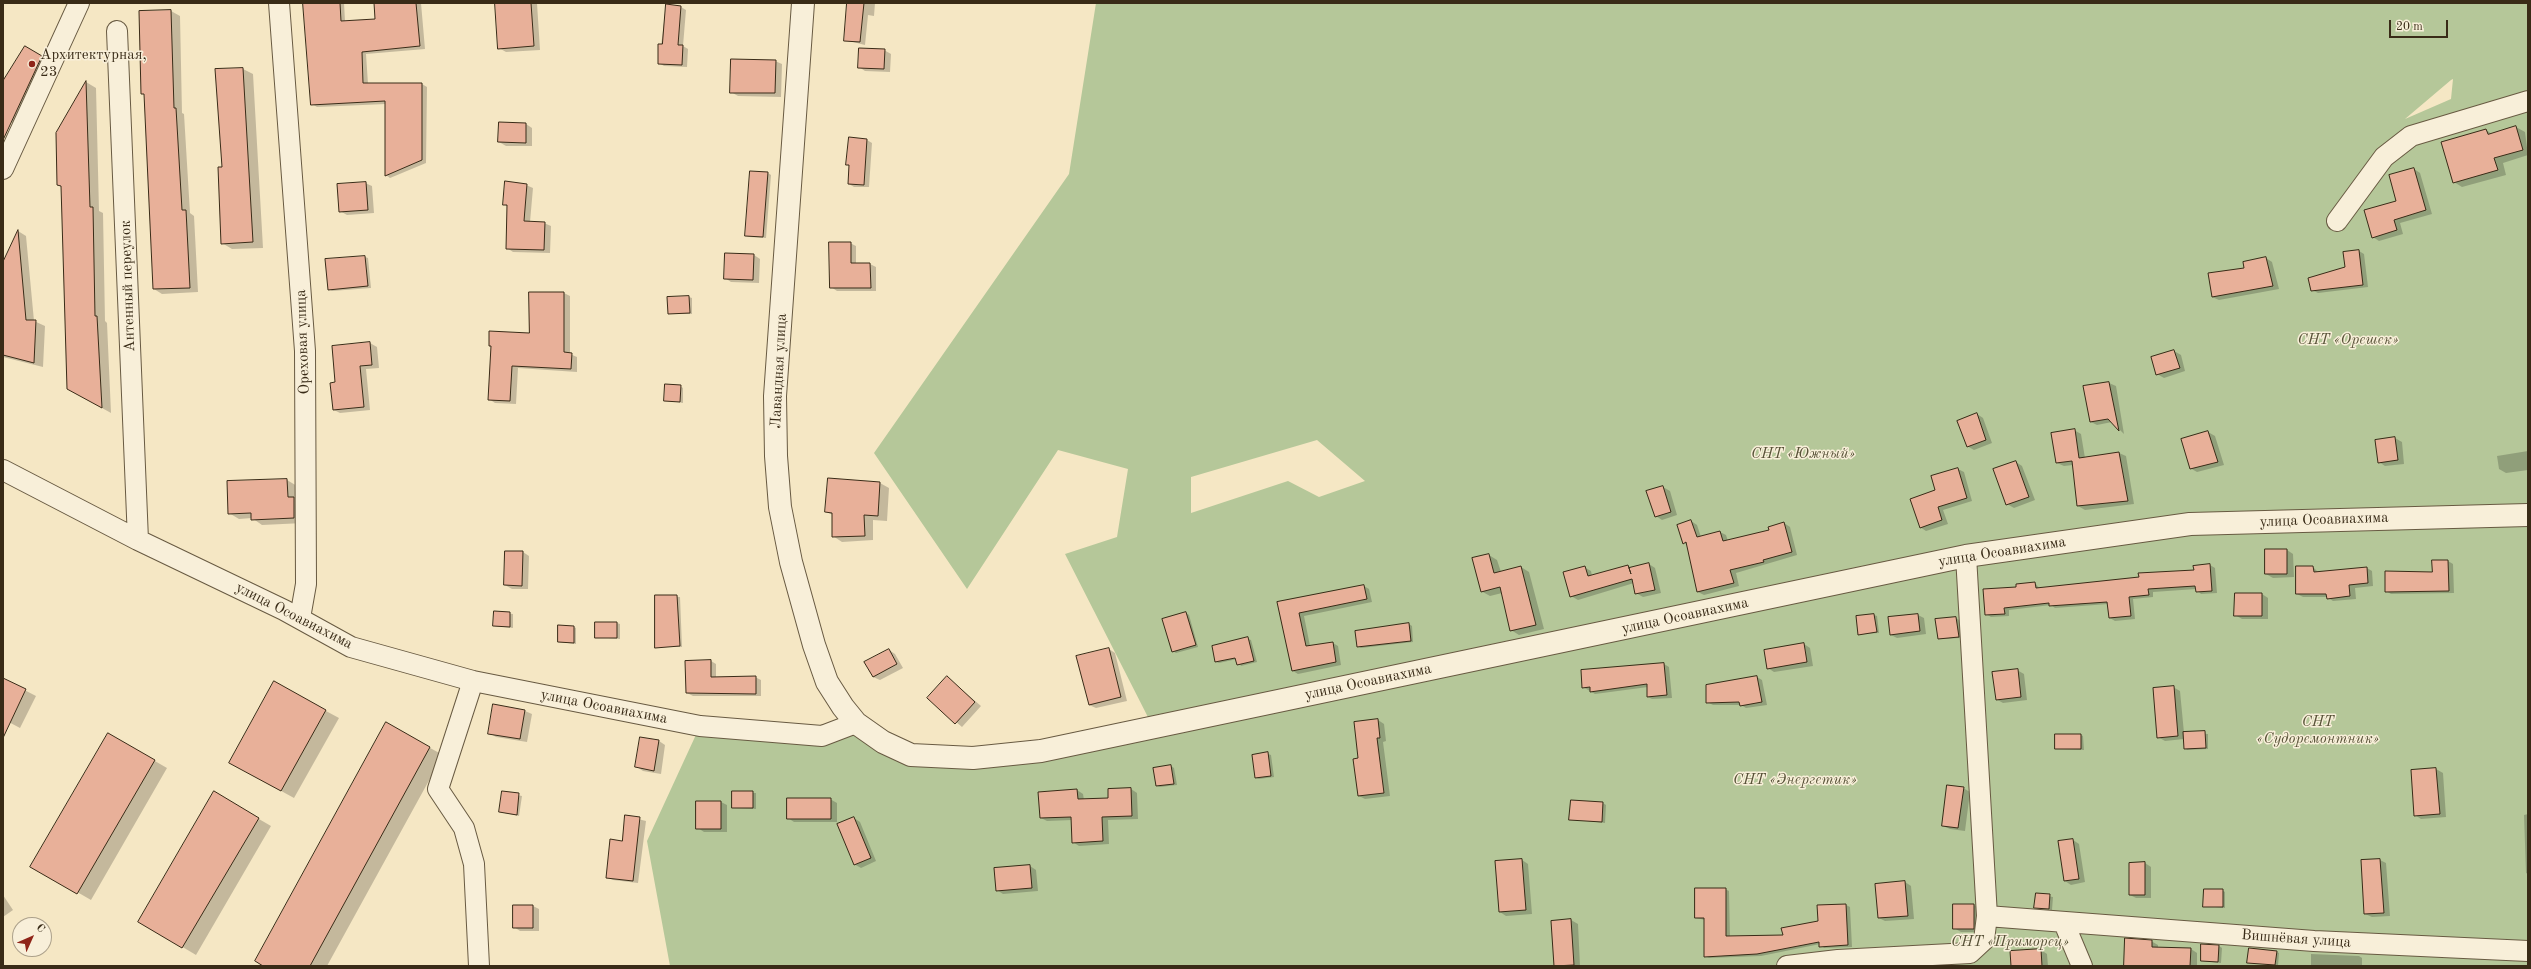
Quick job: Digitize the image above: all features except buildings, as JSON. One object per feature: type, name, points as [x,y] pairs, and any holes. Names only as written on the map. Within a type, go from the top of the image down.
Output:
[{"type":"street","points":[[3,169],[78,3]]},
{"type":"street","name":"Ореховая улица","points":[[279,3],[286,66],[305,351],[306,584],[300,618]]},
{"type":"street","name":"Лавандная улица","points":[[803,3],[775,396],[780,506],[791,562],[825,674],[843,707],[856,722]]},
{"type":"street","name":"Антенный переулок","points":[[117,31],[138,540]]},
{"type":"street","points":[[2337,221],[2384,157],[2411,136],[2528,101]]},
{"type":"street","name":"улица Осоавиахима","points":[[3,470],[138,540],[300,618],[351,647],[474,681],[700,726],[822,736],[856,722],[883,742],[911,755],[973,758],[1041,751],[1966,556],[2190,524],[2528,515]]},
{"type":"street","points":[[1787,966],[1970,952],[1984,940],[1987,916],[1966,556]]},
{"type":"street","points":[[474,681],[438,789],[464,828],[474,864],[479,966]]},
{"type":"street","name":"Вишнёвая улица","points":[[1987,916],[2314,941],[2528,951]]},
{"type":"street","points":[[2064,923],[2082,966]]},
{"type":"green space","points":[[1096,3],[2528,3],[2528,966],[670,966],[647,841],[700,726],[822,736],[856,723],[883,742],[973,758],[1153,727],[1065,554],[1117,537],[1128,469],[1058,450],[967,589],[874,453],[1069,174]],"holes":[[[2453,79],[2451,99],[2405,119],[2451,80]],[[1317,440],[1365,481],[1319,497],[1288,481],[1191,513],[1191,477]]]},
{"type":"place","name":"Архитектурная, 23","points":[[32,64]]},
{"type":"park label","name":"СНТ «Орешек»","points":[[2348,340]]},
{"type":"park label","name":"СНТ «Южный»","points":[[1803,454]]},
{"type":"park label","name":"СНТ «Судоремонтник»","points":[[2318,730]]},
{"type":"park label","name":"СНТ «Энергетик»","points":[[1795,780]]},
{"type":"park label","name":"СНТ «Приморец»","points":[[2010,942]]}]
